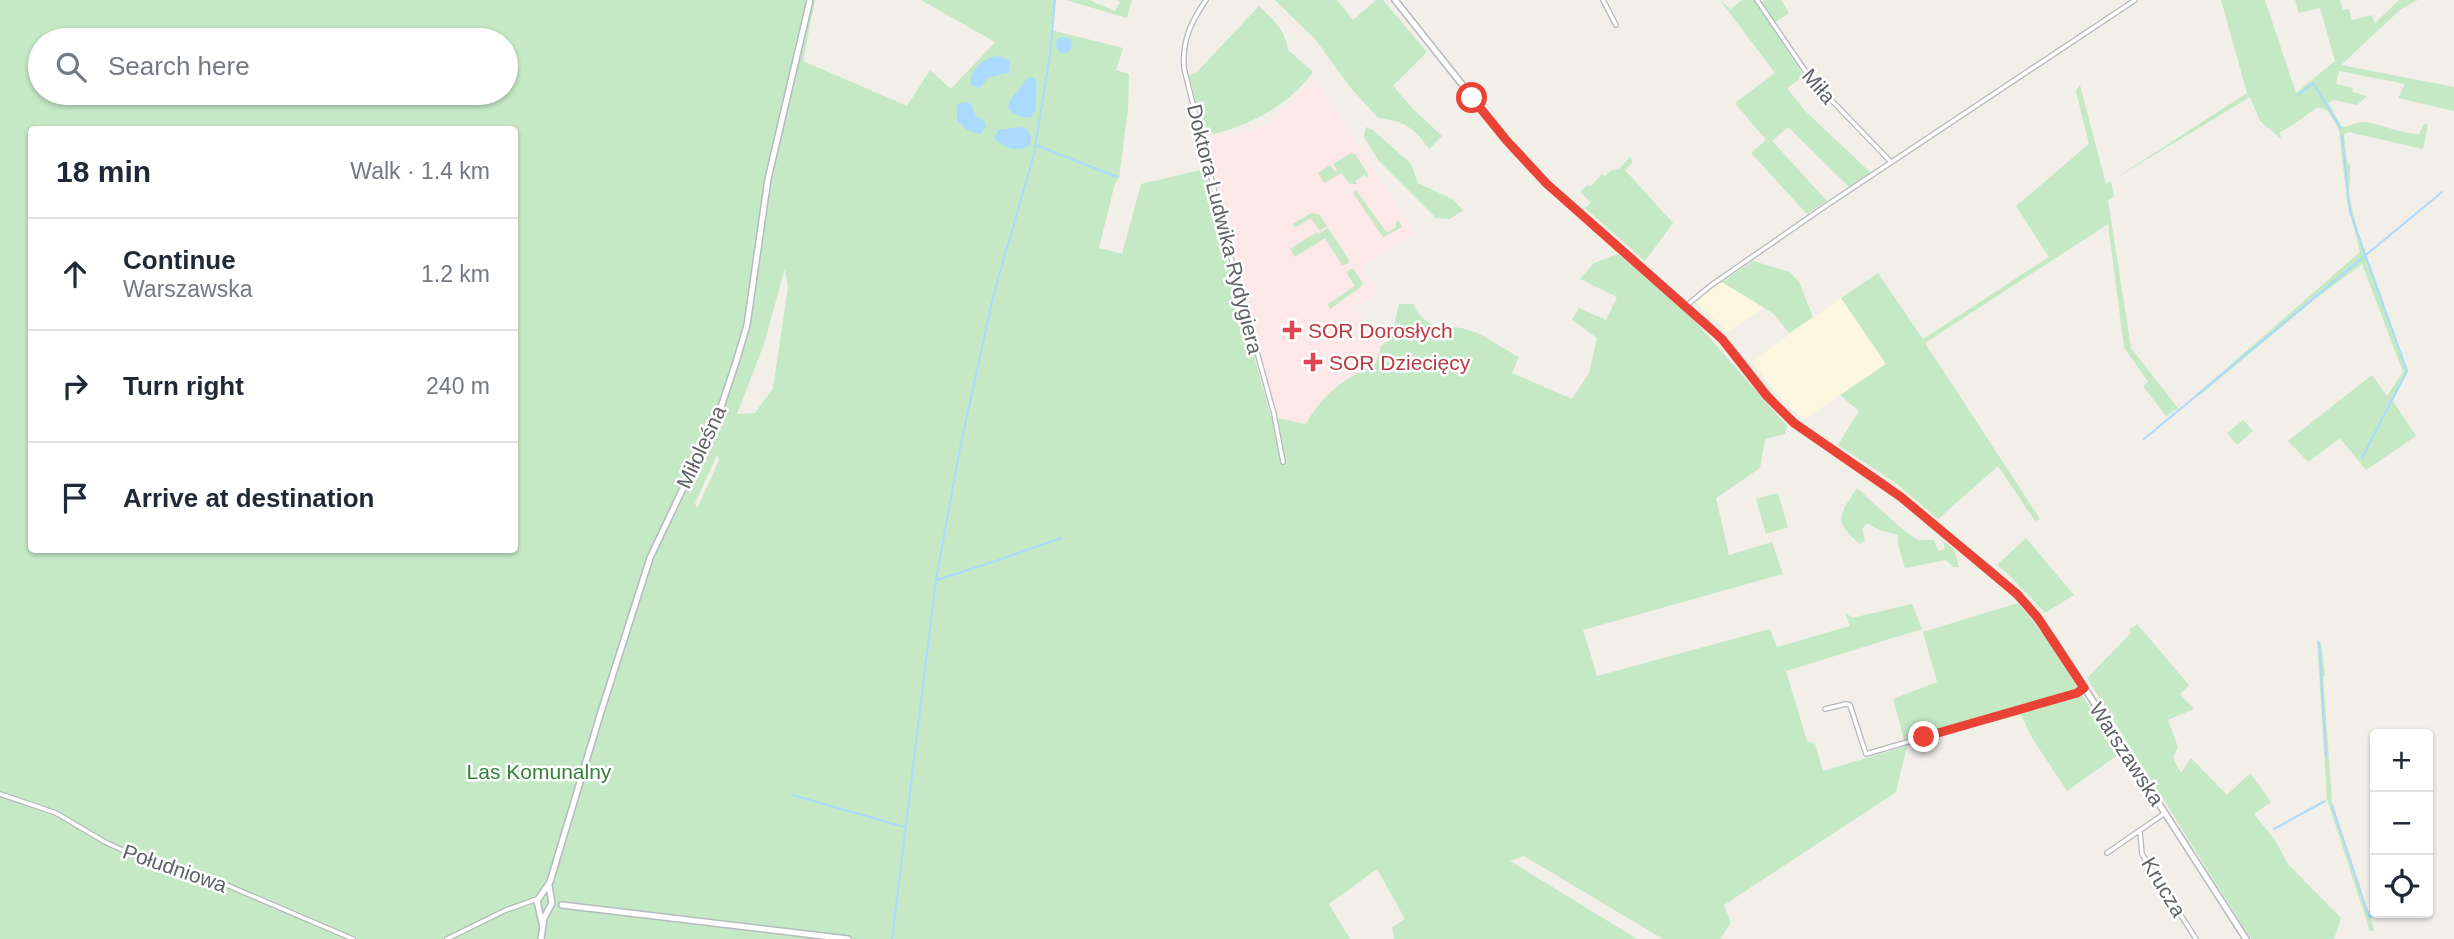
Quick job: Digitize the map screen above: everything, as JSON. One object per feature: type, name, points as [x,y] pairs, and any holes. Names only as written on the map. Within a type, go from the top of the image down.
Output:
[{"type":"street","name":"Miłoleśna","points":[[550,882],[650,558],[720,410],[740,349],[747,325],[768,179],[810,0]]},
{"type":"street","name":"Doktora Ludwika Rydygiera","points":[[1206,0],[1191,23],[1186,38],[1184,68],[1230,254],[1276,423],[1283,462]]},
{"type":"street","name":"Warszawska","points":[[1395,0],[1528,166],[1722,339],[1766,395],[1794,423],[1901,497],[2017,594],[2038,618],[2246,939]]},
{"type":"street","points":[[1603,0],[1616,25]]},
{"type":"street","name":"Miła","points":[[1757,0],[1810,78],[1891,162]]},
{"type":"street","points":[[1686,306],[1710,286],[1891,162],[2135,0]]},
{"type":"street","points":[[1825,709],[1850,705],[1866,754],[2077,693],[2084,688]]},
{"type":"street","name":"Południowa","points":[[0,794],[34,803],[56,813],[105,842],[142,859],[222,883],[353,939]]},
{"type":"street","name":"Krucza","points":[[2107,853],[2165,814]]},
{"type":"street","name":"Krucza","points":[[2140,832],[2142,854],[2196,939]]},
{"type":"street","points":[[541,939],[540,897],[550,882]]},
{"type":"street","points":[[542,923],[550,904],[550,882]]},
{"type":"street","points":[[540,897],[550,904]]},
{"type":"street","points":[[447,939],[506,910],[540,897]]},
{"type":"street","points":[[525,904],[539,907],[562,905],[848,939]]},
{"type":"shaded area","points":[[1315,78],[1415,233],[1362,267],[1378,293],[1356,309],[1381,346],[1376,363],[1338,384],[1315,407],[1306,424],[1278,419],[1234,257],[1206,139],[1264,127]]},
{"type":"shaded area","points":[[1722,282],[1764,308],[1727,332],[1696,302]]},
{"type":"shaded area","points":[[1841,298],[1886,364],[1803,420],[1773,389],[1752,361]]},
{"type":"green space","name":"Las Komunalny","points":[[0,0],[815,0],[803,61],[907,106],[930,70],[951,89],[995,42],[921,0],[1055,0],[1051,30],[1123,48],[1116,70],[1129,74],[1128,109],[1119,178],[1115,183],[1099,248],[1122,254],[1141,184],[1205,169],[1222,242],[1271,417],[1306,424],[1328,395],[1345,381],[1376,363],[1381,346],[1391,339],[1399,304],[1413,304],[1419,314],[1432,324],[1465,329],[1486,338],[1519,357],[1512,373],[1572,399],[1589,373],[1597,338],[1572,320],[1579,308],[1606,320],[1617,297],[1580,279],[1594,263],[1618,254],[1688,313],[1787,426],[1785,434],[1765,439],[1760,468],[1716,498],[1729,555],[1772,542],[1783,574],[1583,630],[1597,676],[1770,629],[1777,647],[1850,626],[1845,612],[1852,618],[1912,604],[1922,629],[1786,671],[1807,741],[1815,744],[1823,771],[1906,746],[1893,699],[1937,682],[1923,632],[2018,603],[2047,639],[2119,754],[2067,791],[2032,738],[2021,715],[1945,733],[1907,746],[1896,792],[1724,905],[1731,922],[1720,939],[1663,939],[1524,856],[1510,861],[1637,939],[1394,939],[1392,927],[1405,919],[1377,869],[1329,904],[1350,939],[0,939]],"holes":[[[785,268],[788,287],[773,388],[755,413],[737,414],[764,344]],[[717,455],[719,460],[697,509],[695,503]]]},
{"type":"green space","points":[[1066,0],[1089,0],[1115,11],[1120,2],[1117,0],[1132,0],[1127,18]]},
{"type":"green space","points":[[1275,0],[1337,0],[1353,20],[1376,0],[1383,0],[1427,52],[1393,86],[1442,136],[1429,149],[1408,126],[1378,118],[1350,87],[1315,39]]},
{"type":"green space","points":[[1720,0],[1730,9],[1742,0],[1755,0],[1758,5],[1765,0],[1781,0],[1789,13],[1771,25],[1804,76],[1787,88],[1805,111],[1871,173],[1849,187],[1788,127],[1772,141],[1827,201],[1807,214],[1751,153],[1766,140],[1735,103],[1775,73]]},
{"type":"green space","points":[[2221,0],[2265,0],[2296,93],[2335,61],[2320,8],[2299,13],[2295,0],[2340,0],[2343,10],[2349,9],[2352,20],[2372,15],[2375,23],[2399,0],[2418,0],[2401,9],[2341,65],[2454,87],[2454,111],[2398,98],[2405,84],[2339,71],[2336,84],[2353,88],[2352,92],[2367,96],[2357,105],[2334,100],[2328,103],[2342,127],[2363,122],[2419,134],[2424,124],[2428,124],[2423,149],[2349,132],[2344,134],[2347,162],[2350,165],[2349,195],[2358,233],[2408,371],[2393,401],[2416,436],[2366,470],[2340,438],[2308,462],[2288,441],[2372,375],[2387,396],[2403,372],[2362,264],[2315,299],[2199,396],[2197,394],[2360,252],[2347,201],[2339,130],[2328,111],[2318,107],[2280,132],[2281,139],[2260,121],[2250,97],[2111,181],[2247,93]]},
{"type":"green space","points":[[1259,6],[1281,31],[1288,50],[1313,72],[1278,106],[1235,128],[1204,136],[1189,75],[1196,73]]},
{"type":"green space","points":[[2080,85],[2106,184],[2111,181],[2114,196],[2108,200],[2131,348],[2178,408],[2166,416],[2143,386],[2148,382],[2124,347],[2108,224],[1925,343],[2040,519],[2035,521],[1998,466],[1938,519],[1897,484],[1838,445],[1859,411],[1840,395],[1886,364],[1841,298],[1878,273],[1923,339],[2049,257],[2016,206],[2089,144],[2076,91]]},
{"type":"green space","points":[[1366,127],[1373,130],[1411,164],[1418,183],[1452,199],[1463,210],[1450,219],[1436,218],[1378,160],[1364,137]]},
{"type":"green space","points":[[1351,153],[1355,154],[1368,174],[1367,178],[1364,175],[1355,181],[1357,184],[1350,184],[1341,173],[1324,183],[1318,173],[1330,165],[1335,172],[1337,170],[1333,164]]},
{"type":"green space","points":[[1631,156],[1632,163],[1625,170],[1673,223],[1645,261],[1585,208],[1591,202],[1580,192],[1587,185],[1591,186],[1602,174],[1605,176],[1620,168]]},
{"type":"green space","points":[[1356,190],[1387,233],[1396,227],[1398,220],[1402,227],[1383,237],[1353,193]]},
{"type":"green space","points":[[1311,213],[1319,214],[1327,226],[1320,231],[1311,218],[1295,228],[1293,224]]},
{"type":"green space","points":[[1328,228],[1349,260],[1348,264],[1342,265],[1325,238],[1295,257],[1290,249]]},
{"type":"green space","points":[[1753,261],[1790,272],[1799,282],[1813,317],[1789,333],[1774,314],[1722,282]]},
{"type":"green space","points":[[1353,268],[1363,283],[1362,286],[1330,309],[1328,304],[1355,286],[1346,272]]},
{"type":"green space","points":[[2243,420],[2253,431],[2237,445],[2227,433]]},
{"type":"green space","points":[[1857,488],[1918,540],[1934,540],[1938,551],[1945,549],[1943,541],[1954,549],[1959,567],[1953,567],[1946,560],[1905,568],[1898,535],[1879,530],[1867,523],[1862,529],[1865,540],[1860,544],[1845,529],[1841,518]]},
{"type":"green space","points":[[1778,493],[1788,527],[1766,534],[1756,499]]},
{"type":"green space","points":[[2026,538],[2074,595],[2045,613],[1997,565]]},
{"type":"green space","points":[[2137,624],[2189,685],[2180,694],[2194,709],[2168,720],[2178,747],[2173,758],[2181,773],[2191,758],[2227,795],[2250,773],[2271,802],[2254,814],[2275,840],[2288,864],[2341,918],[2334,939],[2251,939],[2087,678]]},
{"type":"green space","points":[[2317,639],[2321,643],[2325,675],[2332,802],[2370,910],[2370,918],[2373,918],[2371,919],[2374,931],[2370,931],[2327,799]]},
{"type":"water","points":[[1064,37],[1070,39],[1070,51],[1064,53],[1058,51],[1056,45],[1058,39]]},
{"type":"water","points":[[999,56],[1009,60],[1009,73],[989,77],[979,88],[971,85],[970,79],[978,66],[989,58]]},
{"type":"water","points":[[1032,77],[1037,81],[1035,111],[1031,117],[1024,117],[1012,112],[1008,107],[1026,79]]},
{"type":"water","points":[[965,102],[971,104],[976,116],[985,122],[986,127],[980,134],[967,130],[957,120],[957,105]]},
{"type":"water","points":[[1020,127],[1027,129],[1031,136],[1030,144],[1026,147],[1011,148],[994,138],[998,130]]},
{"type":"waterway","points":[[892,939],[936,580],[960,448],[994,293],[1034,154],[1050,55],[1055,0]]},
{"type":"waterway","points":[[2298,95],[2313,83],[2341,128]]},
{"type":"waterway","points":[[2342,136],[2350,212],[2407,371],[2362,458]]},
{"type":"waterway","points":[[1036,145],[1117,177]]},
{"type":"waterway","points":[[2144,439],[2442,192]]},
{"type":"waterway","points":[[937,580],[1061,538]]},
{"type":"waterway","points":[[2319,642],[2326,757]]},
{"type":"waterway","points":[[792,795],[905,827]]},
{"type":"waterway","points":[[2274,829],[2325,801]]},
{"type":"waterway","points":[[2332,806],[2370,917]]},
{"type":"place","name":"SOR Dorosłych","points":[[1292,330]]},
{"type":"place","name":"SOR Dziecięcy","points":[[1313,362]]},
{"type":"route","points":[[1472,98],[1528,166],[1710,327],[1741,361],[1766,395],[1794,423],[1901,497],[2017,594],[2053,639],[2084,688],[2077,693],[1924,737]]}]
